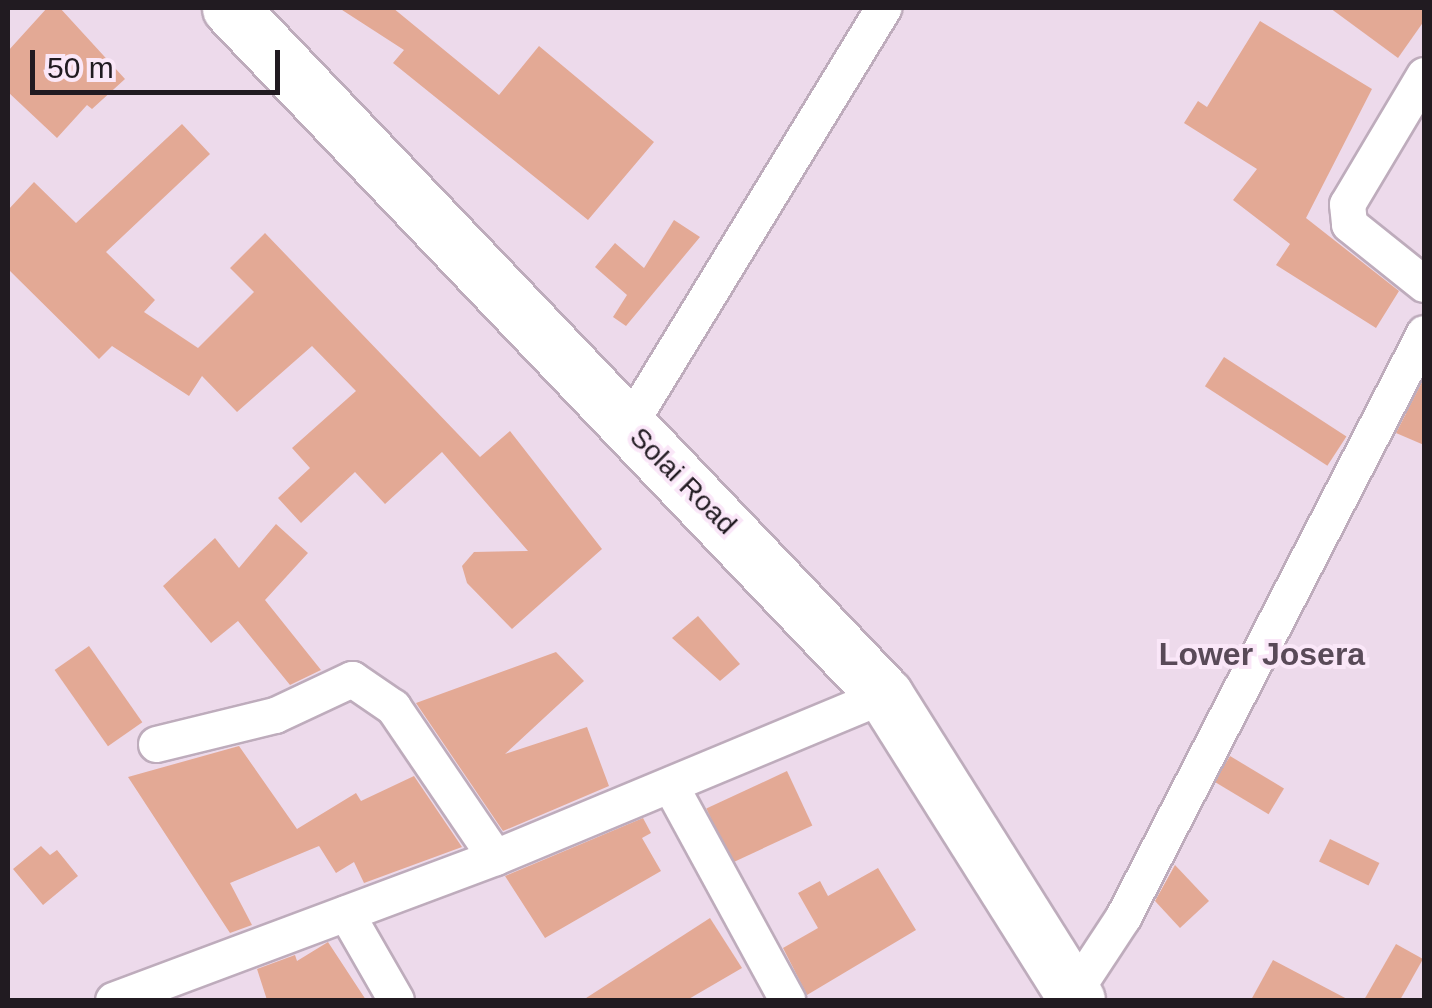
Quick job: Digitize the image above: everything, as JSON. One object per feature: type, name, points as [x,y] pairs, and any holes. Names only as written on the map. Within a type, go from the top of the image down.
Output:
[{"type":"highway","name":"Solai Road","points":[[230,8],[885,695],[1075,997]]},
{"type":"street","points":[[628,426],[884,8]]},
{"type":"street","points":[[1424,75],[1347,204],[1349,224],[1424,284]]},
{"type":"street","points":[[1075,997],[1122,917],[1424,333]]},
{"type":"street","points":[[156,744],[274,715],[352,679],[394,707],[495,857]]},
{"type":"street","points":[[113,1000],[495,857],[885,695]]},
{"type":"street","points":[[670,785],[787,1000]]},
{"type":"street","points":[[346,913],[396,1000]]},
{"type":"building","points":[[47,8],[60,8],[125,79],[92,109],[87,105],[57,138],[8,92],[8,51]]},
{"type":"building","points":[[339,8],[393,8],[499,95],[539,46],[654,142],[588,220],[393,63],[404,50]]},
{"type":"building","points":[[1330,8],[1424,8],[1424,21],[1398,58]]},
{"type":"building","points":[[1260,21],[1372,89],[1306,218],[1399,291],[1376,328],[1276,265],[1290,244],[1233,200],[1257,169],[1184,123],[1198,101],[1207,107]]},
{"type":"building","points":[[182,124],[210,154],[106,252],[155,300],[144,312],[198,348],[254,292],[230,268],[265,233],[480,457],[510,431],[602,549],[512,629],[467,583],[462,566],[474,552],[528,551],[442,452],[385,504],[355,472],[301,523],[278,498],[310,468],[292,448],[356,391],[312,346],[237,412],[202,376],[189,396],[112,346],[99,359],[8,269],[8,210],[34,182],[76,223]]},
{"type":"building","points":[[674,220],[700,237],[626,326],[613,317],[627,295],[595,267],[615,243],[644,268]]},
{"type":"building","points":[[1224,357],[1346,437],[1327,466],[1205,386]]},
{"type":"building","points":[[1424,378],[1424,445],[1396,433]]},
{"type":"building","points":[[276,524],[308,553],[265,600],[321,670],[290,685],[238,621],[211,643],[163,586],[215,538],[239,568]]},
{"type":"building","points":[[698,616],[740,664],[720,681],[672,638]]},
{"type":"building","points":[[89,646],[142,722],[108,746],[55,670]]},
{"type":"building","points":[[556,652],[584,681],[505,754],[587,727],[609,786],[503,831],[416,703]]},
{"type":"building","points":[[239,746],[297,829],[356,793],[361,801],[414,776],[462,847],[364,883],[354,862],[336,873],[319,846],[230,883],[252,925],[230,933],[128,777]]},
{"type":"building","points":[[1230,756],[1284,788],[1269,814],[1215,782]]},
{"type":"building","points":[[787,771],[812,825],[732,863],[706,809]]},
{"type":"building","points":[[643,818],[651,833],[642,838],[661,871],[545,938],[505,876]]},
{"type":"building","points":[[1330,839],[1379,863],[1368,886],[1319,861]]},
{"type":"building","points":[[41,846],[50,855],[57,850],[78,876],[43,905],[13,869]]},
{"type":"building","points":[[1175,865],[1209,901],[1180,928],[1155,901]]},
{"type":"building","points":[[878,868],[916,930],[807,995],[783,948],[818,928],[798,893],[820,881],[828,896]]},
{"type":"building","points":[[710,918],[742,968],[687,1000],[583,1000]]},
{"type":"building","points":[[328,942],[366,1000],[267,1000],[257,969],[295,955],[297,961]]},
{"type":"building","points":[[1396,944],[1423,959],[1400,1000],[1364,1000]]},
{"type":"building","points":[[1273,960],[1349,1000],[1251,1000]]},
{"type":"district","name":"Lower Josera","points":[[1262,654]]}]
